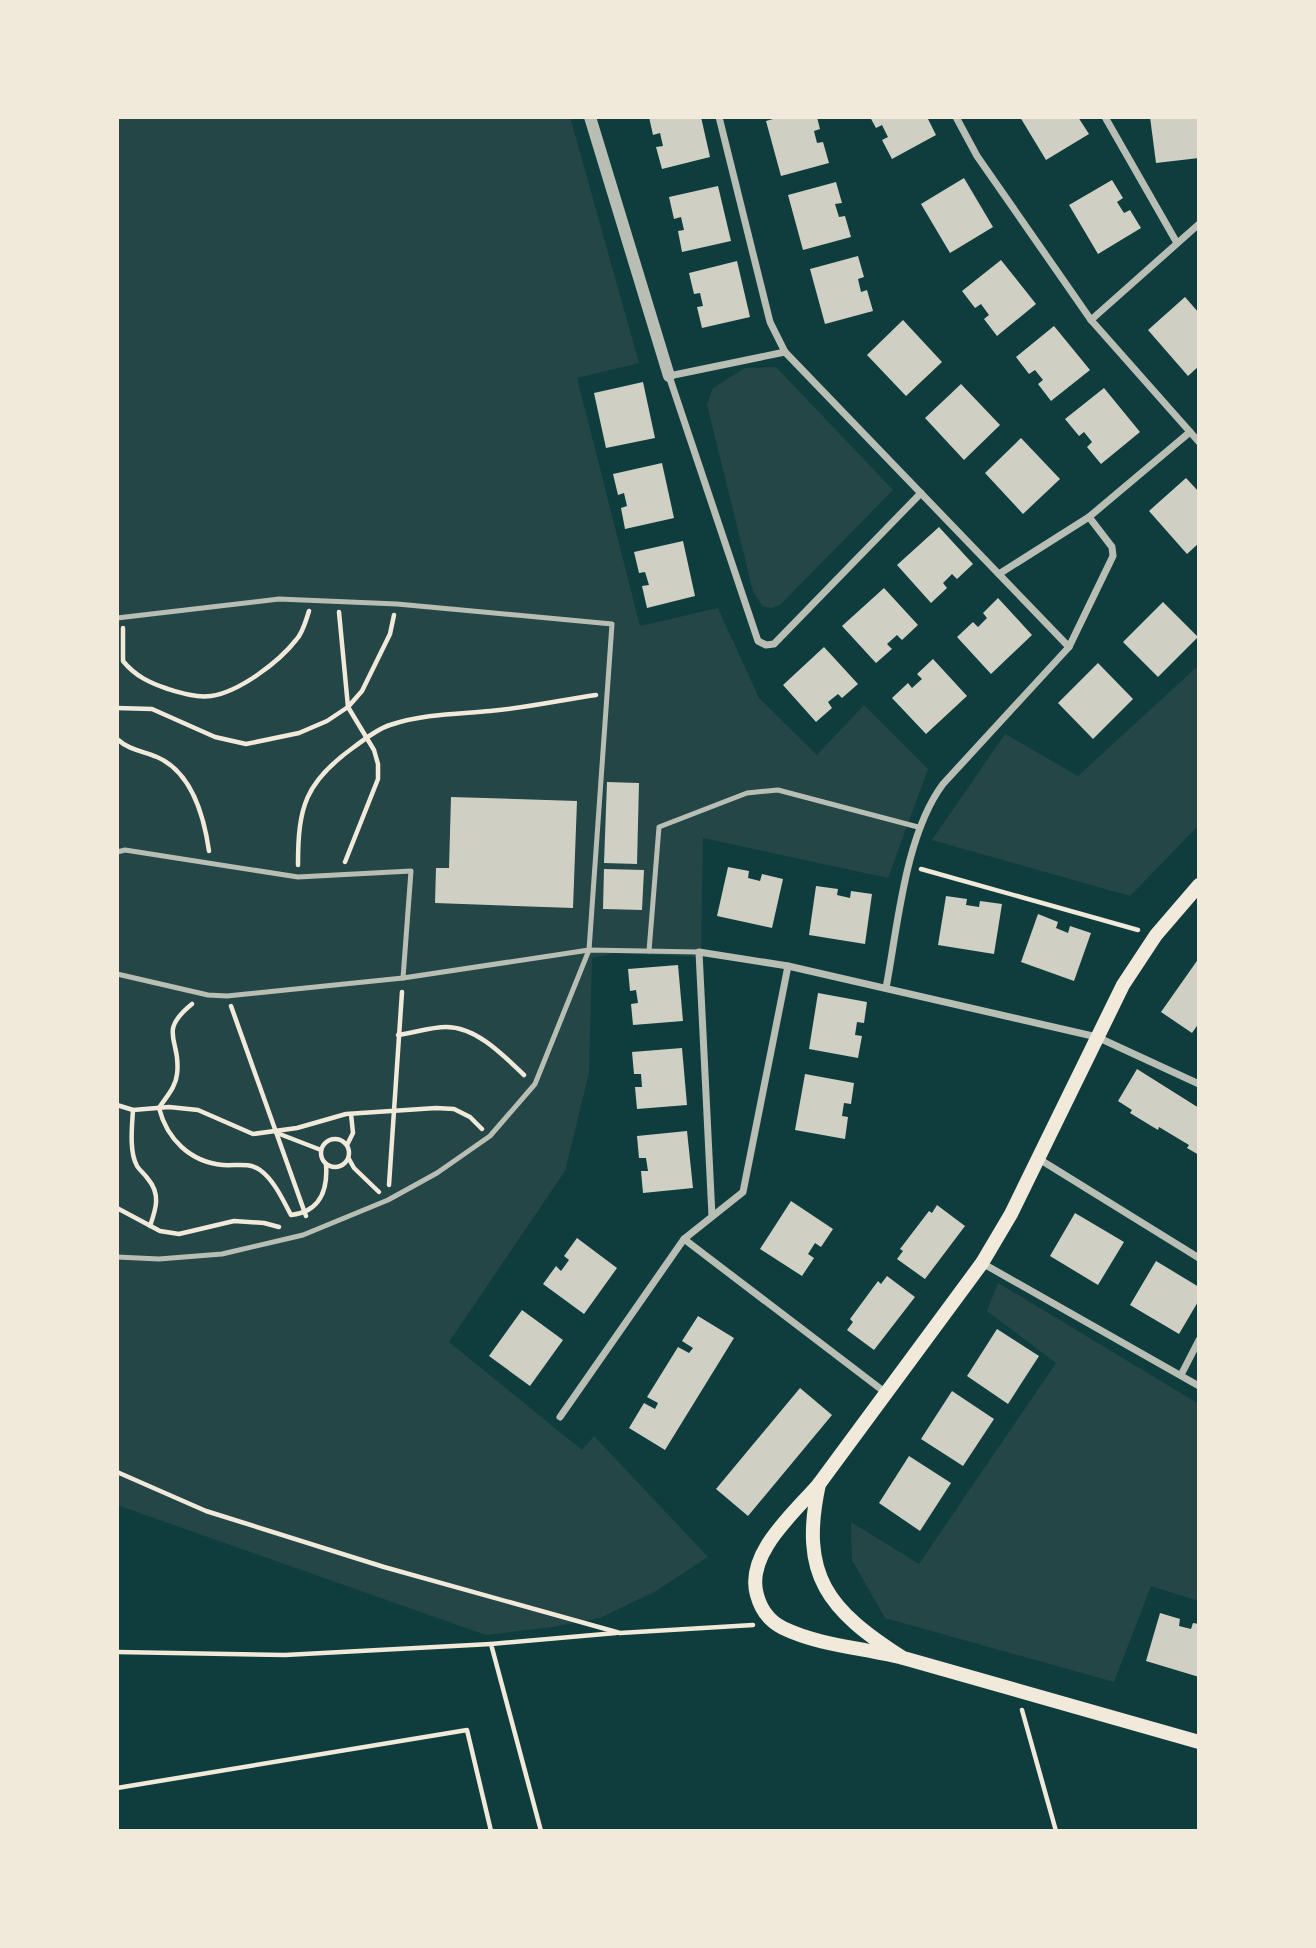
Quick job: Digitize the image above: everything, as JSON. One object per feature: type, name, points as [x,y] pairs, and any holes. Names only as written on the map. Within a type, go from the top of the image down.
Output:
[{"type":"main road","points":[[1199,886],[1156,935],[1123,985],[1012,1214],[982,1263],[819,1484],[767,1545],[757,1564],[755,1575],[757,1596],[766,1615],[775,1624],[807,1637],[903,1658],[1199,1742]]},
{"type":"main road","points":[[819,1484],[811,1532],[812,1548],[821,1580],[845,1615],[903,1658]]},
{"type":"street","points":[[590,117],[669,376],[752,628],[762,644],[774,644],[921,493]]},
{"type":"street","points":[[956,117],[977,156],[1091,320],[1199,442]]},
{"type":"street","points":[[1105,117],[1177,243]]},
{"type":"street","points":[[722,118],[770,322],[785,352],[1069,647]]},
{"type":"street","points":[[1091,320],[1199,224]]},
{"type":"street","points":[[669,376],[785,352]]},
{"type":"street","points":[[999,574],[1088,517],[1190,432]]},
{"type":"street","points":[[887,988],[918,827],[931,799],[1069,647],[1114,551],[1088,517]]},
{"type":"street","points":[[712,1216],[699,952],[788,966],[1097,1037],[1199,1084]]},
{"type":"street","points":[[560,1416],[684,1239],[743,1192],[788,966]]},
{"type":"street","points":[[1039,1159],[1199,1258]]},
{"type":"street","points":[[684,1239],[886,1393]]},
{"type":"street","points":[[982,1263],[1199,1386]]},
{"type":"street","points":[[1181,1375],[1199,1340]]},
{"type":"lane","points":[[117,1257],[159,1259],[222,1254],[303,1235],[388,1200],[437,1173],[490,1136],[535,1084],[589,950],[612,624],[397,604],[279,599],[120,618]]},
{"type":"lane","points":[[649,951],[659,827],[747,793],[778,790],[918,827]]},
{"type":"lane","points":[[117,852],[125,850],[298,877],[411,871],[403,978]]},
{"type":"lane","points":[[117,974],[208,995],[227,996],[403,978],[589,950],[699,952]]},
{"type":"path","points":[[120,618],[123,661],[134,674],[156,685],[185,694],[211,696],[242,684],[272,665],[298,638],[314,600]]},
{"type":"path","points":[[338,601],[348,707],[374,750],[378,764],[378,779],[340,875]]},
{"type":"path","points":[[117,708],[152,709],[215,737],[246,744],[299,733],[327,721],[348,707],[362,691],[390,634],[397,604]]},
{"type":"path","points":[[298,877],[298,831],[306,799],[319,775],[367,737],[388,725],[417,718],[492,711],[607,693]]},
{"type":"path","points":[[117,739],[126,747],[158,757],[180,773],[196,801],[207,835],[212,865]]},
{"type":"path","points":[[909,866],[1156,935]]},
{"type":"path","points":[[388,1200],[403,978]]},
{"type":"path","points":[[159,1108],[176,1083],[178,1070],[172,1027],[184,1010],[208,995]]},
{"type":"path","points":[[227,996],[312,1231]]},
{"type":"path","points":[[398,1035],[448,1027],[471,1034],[495,1047],[535,1084]]},
{"type":"path","points":[[117,1105],[133,1110],[198,1110],[253,1134],[276,1132],[351,1114],[393,1109],[454,1109],[470,1117],[490,1136]]},
{"type":"path","points":[[159,1108],[167,1128],[185,1153],[215,1164],[253,1166],[263,1172],[292,1215],[306,1213],[316,1206],[327,1180],[326,1164],[321,1150],[324,1143],[334,1138],[347,1144],[349,1159],[354,1168],[388,1200]]},
{"type":"path","points":[[133,1110],[134,1157],[138,1168],[153,1185],[157,1196],[157,1207],[150,1226]]},
{"type":"path","points":[[347,1144],[353,1133],[351,1114]]},
{"type":"path","points":[[276,1132],[321,1150]]},
{"type":"path","points":[[326,1164],[337,1167],[349,1159]]},
{"type":"path","points":[[117,1208],[160,1231],[179,1234],[216,1224],[244,1221],[264,1223],[303,1235]]},
{"type":"path","points":[[117,1472],[219,1515],[384,1567],[620,1633]]},
{"type":"path","points":[[117,1652],[285,1655],[775,1624]]},
{"type":"path","points":[[491,1644],[541,1831]]},
{"type":"path","points":[[1017,1690],[1056,1831]]},
{"type":"path","points":[[117,1788],[467,1730],[491,1831]]},
{"type":"shaded area","points":[[117,117],[570,117],[639,363],[577,378],[640,626],[718,608],[759,698],[817,755],[864,705],[928,769],[888,878],[703,838],[701,957],[615,953],[592,958],[589,1073],[565,1171],[449,1342],[582,1450],[594,1436],[708,1557],[656,1591],[600,1618],[486,1635],[117,1505]]},
{"type":"shaded area","points":[[776,367],[893,490],[780,605],[771,608],[762,606],[753,591],[707,405],[713,388],[745,368]]},
{"type":"shaded area","points":[[1199,665],[1199,825],[1130,896],[932,840],[1005,734],[1078,776]]},
{"type":"shaded area","points":[[998,1283],[1199,1404],[1199,1601],[1151,1586],[1114,1682],[885,1618],[852,1560],[851,1522],[919,1564],[1056,1363],[987,1311]]},
{"type":"building","points":[[649,117],[701,117],[710,157],[662,169],[656,147],[663,146],[660,133],[653,135]]},
{"type":"building","points":[[780,117],[817,117],[820,129],[814,131],[817,143],[823,142],[829,163],[781,176],[766,121]]},
{"type":"building","points":[[870,117],[927,117],[936,135],[892,159],[882,140],[888,137],[882,125],[876,128]]},
{"type":"building","points":[[1020,117],[1078,117],[1089,134],[1046,160]]},
{"type":"building","points":[[1150,117],[1199,117],[1199,158],[1156,163]]},
{"type":"building","points":[[964,178],[993,227],[950,253],[921,204]]},
{"type":"building","points":[[1112,180],[1123,198],[1117,202],[1124,213],[1130,210],[1141,228],[1098,254],[1069,205]]},
{"type":"building","points":[[836,182],[842,203],[835,204],[839,217],[845,216],[851,237],[803,250],[788,195]]},
{"type":"building","points":[[718,186],[731,241],[682,252],[678,231],[684,230],[681,217],[674,219],[669,197]]},
{"type":"building","points":[[858,256],[864,277],[858,279],[861,292],[867,290],[873,311],[825,324],[810,269]]},
{"type":"building","points":[[1001,260],[1036,304],[997,336],[984,319],[989,315],[981,304],[975,308],[962,291]]},
{"type":"building","points":[[737,261],[750,317],[702,328],[697,307],[703,306],[700,293],[694,294],[689,273]]},
{"type":"building","points":[[1185,297],[1199,313],[1199,366],[1188,376],[1148,330]]},
{"type":"building","points":[[903,320],[942,362],[906,396],[867,355]]},
{"type":"building","points":[[1054,326],[1090,370],[1051,401],[1038,384],[1043,380],[1035,370],[1029,374],[1016,357]]},
{"type":"building","points":[[643,382],[655,438],[606,448],[594,393]]},
{"type":"building","points":[[961,384],[1000,425],[964,460],[925,418]]},
{"type":"building","points":[[1104,388],[1140,432],[1101,464],[1087,447],[1092,442],[1084,432],[1079,436],[1065,419]]},
{"type":"building","points":[[1021,438],[1060,479],[1023,514],[985,473]]},
{"type":"building","points":[[662,463],[674,518],[625,529],[621,508],[627,506],[624,493],[618,495],[613,474]]},
{"type":"building","points":[[1186,478],[1199,492],[1199,543],[1187,554],[1149,511]]},
{"type":"building","points":[[939,527],[973,564],[957,579],[952,574],[943,583],[947,588],[931,603],[897,565]]},
{"type":"building","points":[[683,541],[695,596],[647,608],[642,586],[649,585],[645,572],[639,573],[634,552]]},
{"type":"building","points":[[884,588],[918,625],[902,640],[897,635],[887,644],[892,649],[876,663],[842,626]]},
{"type":"building","points":[[998,598],[1032,635],[991,674],[957,637],[973,622],[978,627],[987,618],[983,613]]},
{"type":"building","points":[[1163,602],[1198,637],[1158,677],[1123,642]]},
{"type":"building","points":[[824,647],[858,684],[842,698],[838,694],[828,702],[832,708],[816,722],[783,685]]},
{"type":"building","points":[[933,659],[967,696],[926,734],[892,698],[908,683],[912,688],[922,679],[917,674]]},
{"type":"building","points":[[1098,663],[1133,699],[1093,739],[1058,703]]},
{"type":"building","points":[[607,782],[639,783],[637,864],[604,863]]},
{"type":"building","points":[[451,797],[577,801],[573,908],[435,903],[436,868],[449,868]]},
{"type":"building","points":[[728,867],[749,871],[748,878],[760,881],[762,874],[783,879],[772,928],[717,916]]},
{"type":"building","points":[[604,869],[644,870],[642,910],[603,909]]},
{"type":"building","points":[[816,886],[838,889],[837,895],[850,898],[851,891],[872,894],[865,944],[809,935]]},
{"type":"building","points":[[946,896],[967,899],[966,905],[979,907],[980,901],[1002,904],[994,954],[938,945]]},
{"type":"building","points":[[1038,914],[1058,922],[1056,928],[1068,933],[1070,926],[1091,933],[1074,981],[1021,962]]},
{"type":"building","points":[[1199,958],[1199,1023],[1192,1033],[1161,1012]]},
{"type":"building","points":[[678,965],[683,1021],[633,1025],[631,1004],[638,1003],[636,990],[630,991],[628,969]]},
{"type":"building","points":[[818,993],[867,1002],[864,1023],[857,1022],[855,1035],[862,1036],[858,1058],[809,1049]]},
{"type":"building","points":[[682,1048],[687,1105],[637,1109],[635,1087],[642,1087],[641,1074],[634,1074],[632,1052]]},
{"type":"building","points":[[1137,1069],[1199,1108],[1199,1155],[1187,1148],[1189,1145],[1130,1113],[1132,1110],[1118,1101]]},
{"type":"building","points":[[805,1074],[854,1083],[851,1104],[844,1103],[842,1116],[848,1117],[845,1139],[795,1130]]},
{"type":"building","points":[[687,1131],[693,1188],[643,1193],[641,1171],[648,1171],[646,1158],[639,1158],[637,1136]]},
{"type":"building","points":[[791,1201],[833,1229],[821,1247],[815,1243],[808,1254],[814,1258],[802,1276],[760,1249]]},
{"type":"building","points":[[937,1205],[965,1226],[925,1279],[897,1259],[903,1251],[900,1249],[929,1211],[932,1213]]},
{"type":"building","points":[[1075,1213],[1124,1242],[1098,1285],[1050,1256]]},
{"type":"building","points":[[577,1238],[617,1268],[584,1314],[543,1284],[556,1266],[561,1271],[569,1260],[564,1256]]},
{"type":"building","points":[[1156,1261],[1199,1287],[1199,1300],[1179,1334],[1130,1305]]},
{"type":"building","points":[[887,1276],[915,1297],[874,1350],[847,1330],[853,1322],[850,1319],[878,1281],[881,1284]]},
{"type":"building","points":[[522,1310],[563,1340],[530,1386],[489,1356]]},
{"type":"building","points":[[698,1316],[734,1338],[665,1450],[629,1428],[644,1403],[655,1409],[658,1403],[647,1397],[678,1347],[689,1353],[693,1348],[682,1341]]},
{"type":"building","points":[[997,1329],[1039,1356],[1008,1404],[967,1376]]},
{"type":"building","points":[[800,1388],[832,1415],[748,1516],[716,1489]]},
{"type":"building","points":[[952,1391],[994,1419],[963,1466],[921,1439]]},
{"type":"building","points":[[909,1456],[951,1483],[920,1531],[879,1503]]},
{"type":"building","points":[[1160,1613],[1180,1619],[1179,1626],[1191,1629],[1193,1623],[1199,1624],[1199,1677],[1146,1661]]}]
